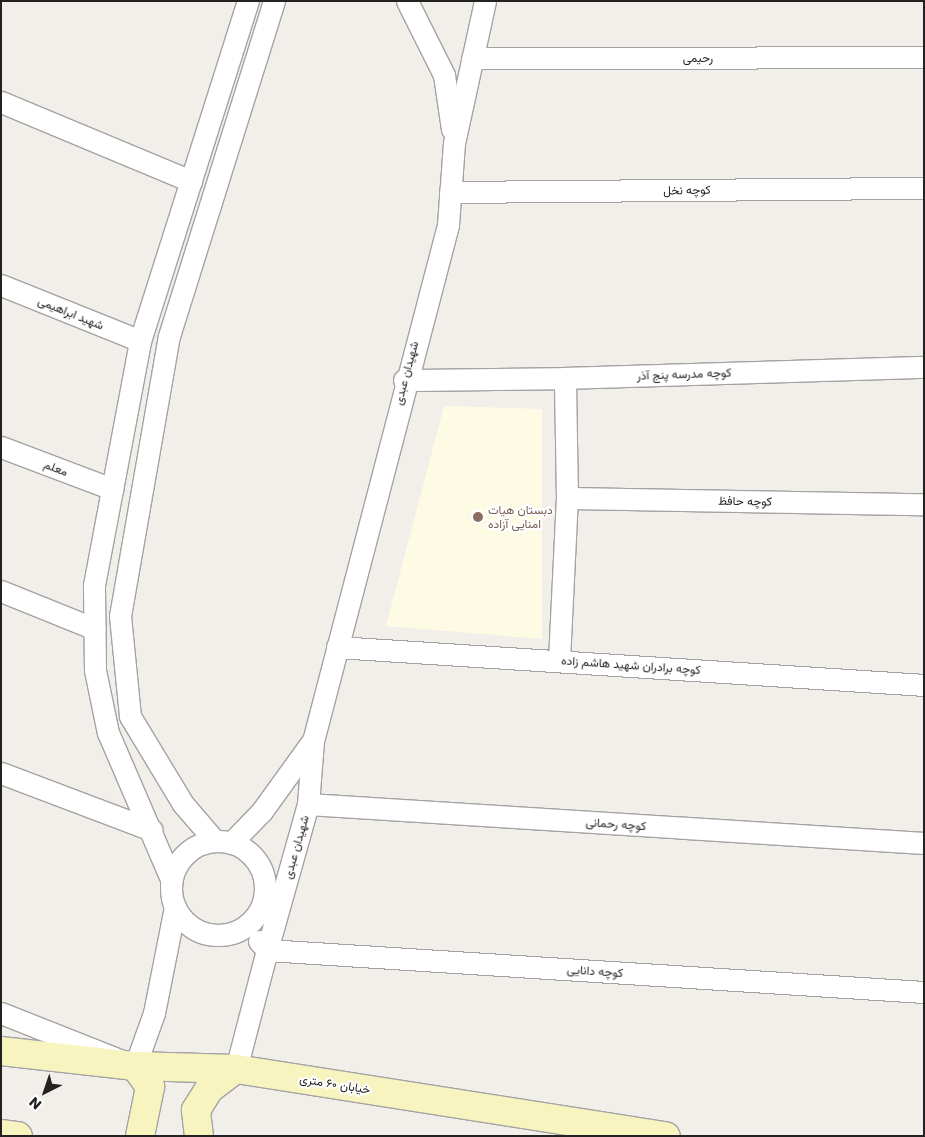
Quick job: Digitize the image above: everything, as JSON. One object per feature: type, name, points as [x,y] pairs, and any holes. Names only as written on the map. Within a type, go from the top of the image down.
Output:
[{"type":"main road","name":"خیابان ۶۰ متری","points":[[1,1051],[135,1066],[236,1069],[666,1136]]},
{"type":"main road","points":[[135,1066],[150,1087],[140,1136]]},
{"type":"main road","points":[[199,1136],[196,1110],[209,1088],[236,1069]]},
{"type":"main road","points":[[1,1134],[18,1136]]},
{"type":"street","points":[[1,1013],[135,1066],[154,1012],[174,907],[171,878],[152,830],[108,733],[95,670],[94,585],[140,341],[248,1]]},
{"type":"street","points":[[174,907],[188,923],[206,934],[234,932],[247,925],[263,901],[262,872],[250,855],[223,842],[183,804],[130,716],[120,616],[170,336],[274,1]]},
{"type":"street","points":[[407,1],[444,75],[454,143]]},
{"type":"street","name":"شهیدان عبدی","points":[[236,1069],[308,804],[313,741],[404,380],[448,225],[454,143],[472,58],[481,2]]},
{"type":"street","name":"رحیمی","points":[[472,58],[924,57]]},
{"type":"street","points":[[1,102],[191,181]]},
{"type":"street","name":"کوچه نخل","points":[[450,192],[924,188]]},
{"type":"street","name":"شهید ابراهیمی","points":[[1,285],[140,341]]},
{"type":"street","name":"کوچه مدرسه پنج آذر","points":[[404,380],[565,378],[924,368]]},
{"type":"street","points":[[558,660],[567,498],[565,378]]},
{"type":"street","name":"معلم","points":[[1,447],[112,489]]},
{"type":"street","name":"کوچه حافظ","points":[[567,498],[924,504]]},
{"type":"street","points":[[1,591],[95,629]]},
{"type":"street","name":"کوچه برادران شهید هاشم زاده","points":[[337,647],[924,685]]},
{"type":"street","name":"شهیدان عبدی","points":[[223,842],[262,811],[313,741]]},
{"type":"street","points":[[1,774],[152,830]]},
{"type":"street","name":"کوچه رحمانی","points":[[308,804],[924,843]]},
{"type":"street","points":[[171,878],[187,852],[223,842]]},
{"type":"street","points":[[247,925],[267,950]]},
{"type":"street","name":"کوچه دانایی","points":[[267,950],[924,992]]},
{"type":"shaded area","name":"دبستان هیات امنایی آزاده","points":[[444,406],[542,409],[542,639],[386,626]]},
{"type":"place","name":"دبستان هیات امنایی آزاده","points":[[478,517]]}]
